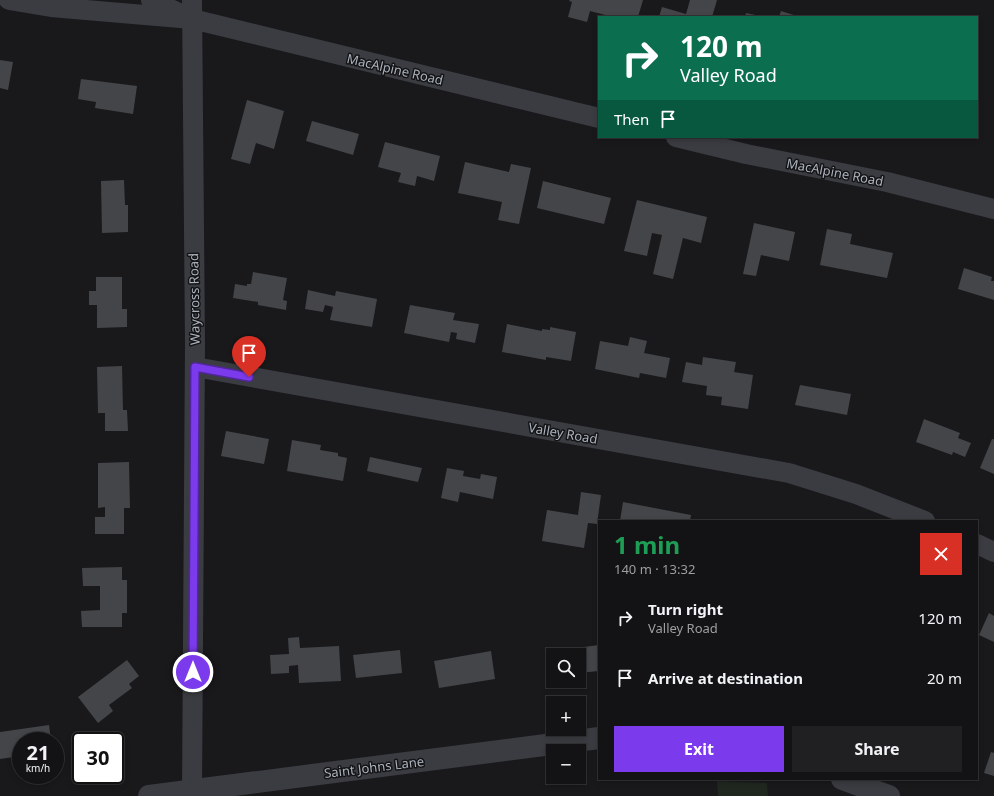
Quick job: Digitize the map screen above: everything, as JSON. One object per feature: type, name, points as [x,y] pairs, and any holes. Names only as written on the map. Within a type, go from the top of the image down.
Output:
[{"type":"street","name":"MacAlpine Road","points":[[10,0],[51,7],[192,10]]},
{"type":"street","name":"MacAlpine Road","points":[[152,0],[598,118]]},
{"type":"street","name":"Waycross Road","points":[[192,10],[195,367],[192,791]]},
{"type":"street","name":"MacAlpine Road","points":[[680,138],[746,154],[887,182],[994,209]]},
{"type":"street","name":"Valley Road","points":[[195,367],[789,473],[856,494],[922,520]]},
{"type":"street","points":[[978,544],[994,552]]},
{"type":"street","name":"Saint Johns Lane","points":[[149,796],[598,738]]},
{"type":"street","points":[[845,780],[889,796]]},
{"type":"shaded area","points":[[717,781],[767,783],[768,796],[718,796]]},
{"type":"building","points":[[643,0],[638,16],[609,16],[590,11],[587,22],[568,17],[572,2],[569,1]]},
{"type":"building","points":[[690,0],[717,0],[712,16],[659,16],[662,7],[686,14]]},
{"type":"building","points":[[781,11],[797,16],[779,16]]},
{"type":"building","points":[[746,13],[760,16],[745,16]]},
{"type":"building","points":[[0,60],[13,62],[8,90],[0,88]]},
{"type":"building","points":[[81,79],[137,86],[133,114],[95,108],[96,102],[78,99]]},
{"type":"building","points":[[247,100],[284,111],[274,149],[256,143],[250,164],[231,159]]},
{"type":"building","points":[[312,121],[359,134],[353,155],[306,141]]},
{"type":"building","points":[[385,142],[440,156],[434,181],[417,176],[415,186],[398,182],[401,173],[378,167]]},
{"type":"building","points":[[465,162],[509,172],[511,164],[531,168],[519,224],[498,220],[502,202],[458,193]]},
{"type":"building","points":[[124,180],[125,205],[128,205],[128,232],[102,233],[101,181]]},
{"type":"building","points":[[543,181],[611,198],[604,224],[537,208]]},
{"type":"building","points":[[637,200],[707,217],[701,243],[683,238],[673,279],[653,274],[662,235],[652,233],[647,256],[624,251]]},
{"type":"building","points":[[754,223],[795,232],[789,261],[761,255],[756,276],[743,274]]},
{"type":"building","points":[[827,229],[852,234],[850,244],[893,253],[887,278],[820,265]]},
{"type":"building","points":[[964,268],[992,277],[991,281],[994,281],[994,300],[958,289]]},
{"type":"building","points":[[253,272],[287,278],[283,300],[287,301],[286,310],[258,305],[258,302],[233,298],[235,284],[247,286],[247,284],[251,284]]},
{"type":"building","points":[[96,277],[122,277],[122,309],[127,309],[127,327],[97,328],[97,305],[89,305],[89,291],[96,291]]},
{"type":"building","points":[[308,290],[335,296],[336,291],[377,299],[372,327],[330,320],[333,307],[325,305],[323,312],[305,309]]},
{"type":"building","points":[[410,305],[455,313],[453,320],[479,324],[475,343],[456,339],[457,333],[451,332],[449,342],[404,333]]},
{"type":"building","points":[[507,324],[542,331],[542,329],[550,330],[550,327],[576,332],[571,361],[546,357],[546,360],[502,352]]},
{"type":"building","points":[[630,337],[647,341],[644,353],[670,358],[666,378],[640,373],[639,378],[595,369],[600,341],[628,346]]},
{"type":"building","points":[[703,357],[736,362],[734,372],[753,375],[748,409],[721,405],[722,397],[706,395],[707,386],[682,382],[686,362],[702,365]]},
{"type":"building","points":[[122,366],[123,410],[127,410],[128,431],[105,431],[105,413],[98,413],[97,367]]},
{"type":"building","points":[[800,385],[851,394],[847,415],[795,405]]},
{"type":"building","points":[[924,419],[960,433],[958,438],[971,443],[965,457],[953,452],[952,455],[916,442]]},
{"type":"building","points":[[226,431],[269,439],[264,464],[221,456]]},
{"type":"building","points":[[992,439],[994,439],[994,474],[980,468]]},
{"type":"building","points":[[292,440],[321,445],[320,450],[338,453],[338,456],[347,458],[343,481],[287,471]]},
{"type":"building","points":[[370,457],[422,468],[418,482],[367,471]]},
{"type":"building","points":[[129,462],[130,508],[124,508],[124,534],[95,534],[95,517],[105,517],[105,507],[98,508],[98,463]]},
{"type":"building","points":[[447,468],[464,471],[463,476],[480,479],[481,474],[497,477],[493,499],[460,492],[458,502],[441,498]]},
{"type":"building","points":[[581,492],[601,495],[597,524],[588,523],[584,548],[542,541],[547,510],[578,515]]},
{"type":"building","points":[[623,502],[691,515],[690,520],[620,520]]},
{"type":"building","points":[[122,567],[122,580],[127,580],[127,613],[122,613],[122,627],[82,627],[81,611],[100,610],[100,586],[83,586],[82,568]]},
{"type":"building","points":[[989,613],[994,616],[994,642],[979,635]]},
{"type":"building","points":[[299,637],[300,648],[339,646],[341,681],[299,683],[298,665],[289,666],[289,673],[271,674],[270,655],[289,654],[288,638]]},
{"type":"building","points":[[598,645],[598,671],[586,672],[586,648],[576,648]]},
{"type":"building","points":[[400,650],[402,673],[356,678],[353,655]]},
{"type":"building","points":[[491,651],[495,679],[439,688],[434,661]]},
{"type":"building","points":[[127,660],[139,676],[129,684],[132,688],[109,705],[113,711],[98,723],[78,697]]},
{"type":"building","points":[[49,725],[50,732],[12,732],[12,757],[0,759],[0,732]]},
{"type":"building","points":[[991,752],[994,753],[994,776],[984,773]]},
{"type":"route","points":[[193,672],[195,367],[249,377]]}]
